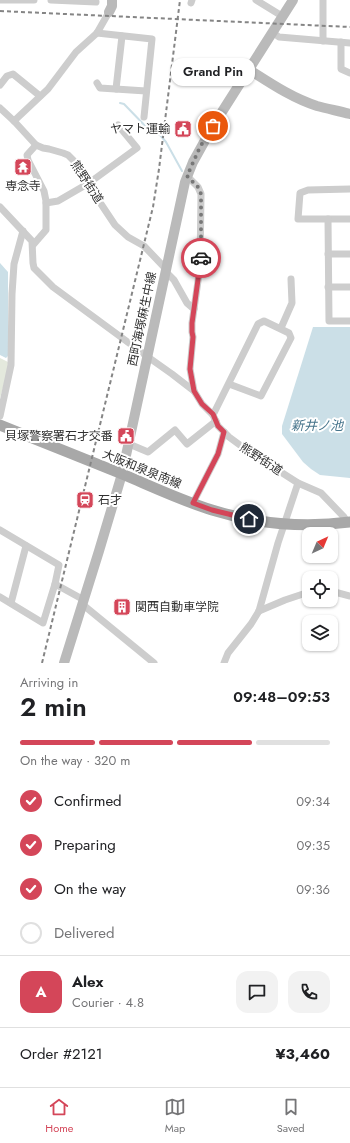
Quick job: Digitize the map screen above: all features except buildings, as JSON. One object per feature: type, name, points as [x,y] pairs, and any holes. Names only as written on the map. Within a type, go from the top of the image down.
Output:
[{"type":"main road","name":"大阪和泉泉南線","points":[[0,425],[193,503],[235,516],[264,522],[285,524],[324,524],[348,522]]},
{"type":"street","points":[[0,0],[34,0]]},
{"type":"street","points":[[51,0],[96,2]]},
{"type":"street","points":[[14,121],[48,89],[76,52],[97,33],[112,6],[112,0]]},
{"type":"street","points":[[256,0],[282,16]]},
{"type":"street","name":"西町海塚麻生中線","points":[[64,663],[122,474],[187,176],[200,147],[293,0]]},
{"type":"street","points":[[323,0],[323,41]]},
{"type":"street","points":[[272,32],[279,37],[350,43]]},
{"type":"street","points":[[97,33],[152,39],[144,117]]},
{"type":"street","points":[[116,89],[122,36]]},
{"type":"street","points":[[341,42],[340,69],[350,74]]},
{"type":"street","points":[[248,69],[298,98],[317,106],[350,114]]},
{"type":"street","points":[[0,85],[7,76],[13,74],[40,96]]},
{"type":"street","points":[[97,83],[100,88],[146,91]]},
{"type":"street","points":[[0,108],[36,145],[27,155],[28,160],[44,191],[46,202],[46,230],[33,245]]},
{"type":"street","points":[[46,202],[58,201],[89,183],[137,148],[118,125]]},
{"type":"street","name":"熊野街道","points":[[36,145],[68,155],[78,165],[115,225],[128,237],[144,246],[174,280],[187,303],[194,309],[190,369],[194,391],[202,404],[214,418],[218,426],[248,451],[298,483],[321,493],[348,522]]},
{"type":"street","points":[[187,176],[198,187],[201,194],[201,252],[194,309]]},
{"type":"street","points":[[350,189],[308,190],[300,193],[298,219],[350,219]]},
{"type":"street","points":[[0,207],[32,241],[34,268],[53,287],[194,391]]},
{"type":"street","points":[[328,219],[329,321],[350,321]]},
{"type":"street","points":[[0,416],[11,365],[14,264],[23,232]]},
{"type":"street","points":[[328,254],[350,254]]},
{"type":"street","points":[[281,328],[292,303],[291,279]]},
{"type":"street","points":[[328,287],[350,286]]},
{"type":"street","points":[[128,444],[148,452],[175,430],[187,444],[214,418],[228,384],[258,324],[264,321],[289,333],[291,338],[261,396],[228,384]]},
{"type":"street","points":[[193,503],[218,454],[224,432]]},
{"type":"street","points":[[224,663],[228,653],[251,624],[259,611],[268,577],[298,483]]},
{"type":"street","points":[[0,530],[59,565],[43,623],[0,597]]},
{"type":"street","points":[[10,603],[26,546]]},
{"type":"street","points":[[54,584],[83,602],[153,663]]},
{"type":"street","points":[[338,593],[350,596]]},
{"type":"street","points":[[259,611],[302,594]]},
{"type":"shaded area","points":[[0,358],[10,363],[0,398]]},
{"type":"water","points":[[0,263],[8,272],[8,356],[6,358],[0,355]]},
{"type":"water","name":"新井ノ池","points":[[313,327],[350,327],[350,478],[320,475],[303,462],[282,434],[282,426]]},
{"type":"waterway","points":[[120,103],[124,104],[152,133],[160,135],[166,142],[182,171]]},
{"type":"railway","points":[[42,663],[153,207],[180,0]]},
{"type":"railway","points":[[0,11],[350,27]]},
{"type":"way so far","points":[[201,258],[201,194],[194,181],[187,176],[200,147],[213,126]]},
{"type":"place","name":"Grand Pin","points":[[213,126]]},
{"type":"place","name":"ヤマト運輸","points":[[183,129]]},
{"type":"place","name":"専念寺","points":[[23,167]]},
{"type":"place","name":"貝塚警察署石才交番","points":[[126,436]]},
{"type":"place","name":"石才","points":[[85,500]]},
{"type":"place","name":"関西自動車学院","points":[[122,607]]},
{"type":"route","points":[[201,258],[192,323],[193,337],[190,369],[194,391],[202,404],[213,414],[218,426],[224,432],[218,454],[193,503],[212,510],[249,519]]}]
